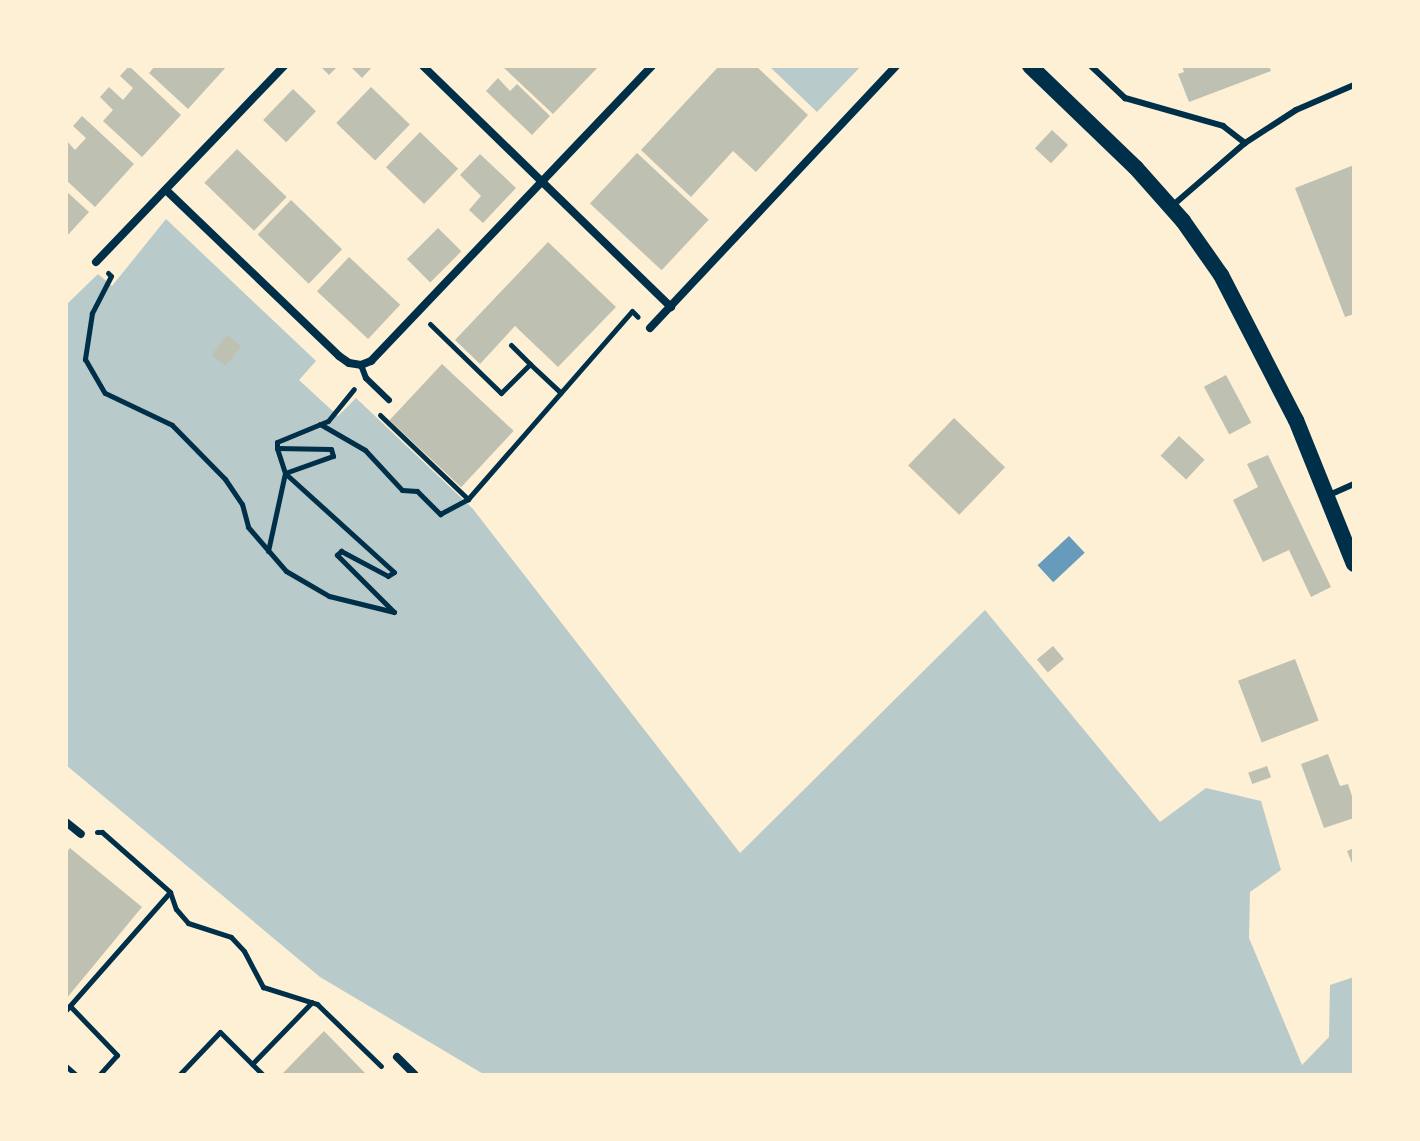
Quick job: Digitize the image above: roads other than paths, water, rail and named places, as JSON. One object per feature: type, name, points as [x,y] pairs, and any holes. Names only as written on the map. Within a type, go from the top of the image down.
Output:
[{"type":"main road","points":[[1030,66],[1136,168],[1171,207],[1221,275],[1296,420],[1354,564]]},
{"type":"street","points":[[96,262],[284,66]]},
{"type":"street","points":[[423,66],[671,307]]},
{"type":"street","points":[[166,190],[339,356],[349,363],[361,365],[371,361],[652,66]]},
{"type":"street","points":[[650,328],[896,66]]},
{"type":"street","points":[[66,822],[81,834]]},
{"type":"street","points":[[397,1057],[415,1075]]},
{"type":"lane","points":[[1091,66],[1125,98],[1223,126],[1245,143]]},
{"type":"lane","points":[[1171,207],[1245,143],[1296,110],[1354,85]]},
{"type":"lane","points":[[361,365],[366,378],[389,400]]},
{"type":"lane","points":[[1327,496],[1354,484]]},
{"type":"water","points":[[1069,536],[1085,553],[1053,582],[1038,565]]}]
